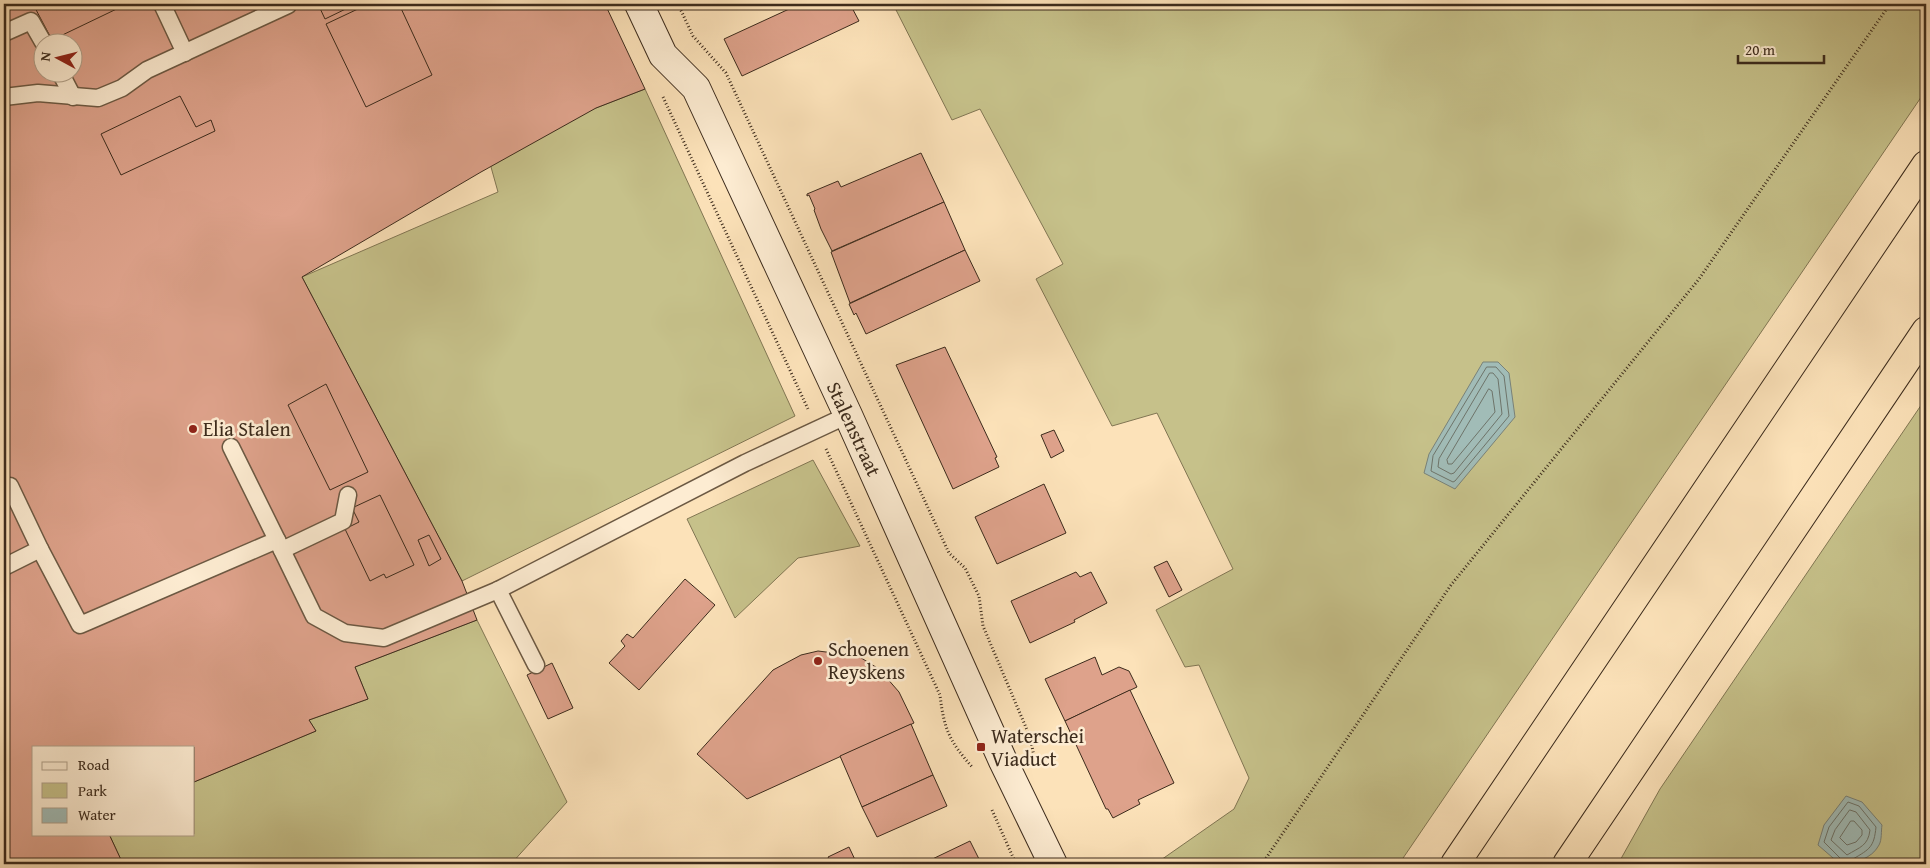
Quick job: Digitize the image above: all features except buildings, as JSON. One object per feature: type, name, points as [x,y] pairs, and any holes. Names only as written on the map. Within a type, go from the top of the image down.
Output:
[{"type":"highway","points":[[1455,864],[1926,165]]},
{"type":"highway","points":[[1567,864],[1926,330]]},
{"type":"street","name":"Stalenstraat","points":[[639,4],[663,55],[696,88],[848,415],[1003,761],[1053,864]]},
{"type":"lane","points":[[162,4],[185,52]]},
{"type":"lane","points":[[4,97],[38,93],[98,98],[122,88],[147,70],[288,4]]},
{"type":"lane","points":[[4,33],[31,21],[37,32]]},
{"type":"lane","points":[[65,82],[73,97]]},
{"type":"lane","points":[[230,447],[314,616],[345,633],[384,638],[498,590],[744,464],[848,415]]},
{"type":"lane","points":[[10,486],[40,549],[80,625],[279,545],[343,522],[348,495]]},
{"type":"lane","points":[[4,567],[40,549]]},
{"type":"lane","points":[[498,590],[536,665]]},
{"type":"path","points":[[678,4],[693,36],[726,72],[949,553],[965,568],[979,596],[983,626],[1030,737],[1036,763]]},
{"type":"path","points":[[1262,864],[1451,585],[1699,279],[1890,4]]},
{"type":"green space","points":[[893,4],[1926,4],[1926,90],[1399,864],[1142,864],[1158,862],[1234,809],[1249,778],[1199,665],[1185,667],[1156,610],[1233,569],[1157,413],[1112,426],[1036,279],[1063,264],[980,109],[952,120]]},
{"type":"green space","points":[[645,89],[795,416],[462,581],[302,277],[498,192],[484,142],[596,108]]},
{"type":"green space","points":[[1926,398],[1926,864],[1618,864],[1660,789]]},
{"type":"green space","points":[[813,460],[860,546],[798,558],[735,618],[687,519]]},
{"type":"green space","points":[[477,620],[567,802],[511,864],[123,864],[110,836],[195,836],[195,782],[316,731],[309,720],[368,699],[355,667]]},
{"type":"water","points":[[1483,362],[1498,362],[1509,373],[1515,417],[1455,489],[1424,473],[1429,454]]},
{"type":"water","points":[[1846,796],[1862,802],[1882,825],[1881,841],[1876,850],[1867,857],[1856,862],[1840,864],[1818,845],[1824,825]]},
{"type":"place","name":"Elia Stalen","points":[[193,429]]},
{"type":"place","name":"Schoenen Reyskens","points":[[818,661]]},
{"type":"place","name":"Waterschei Viaduct","points":[[981,747]]}]
